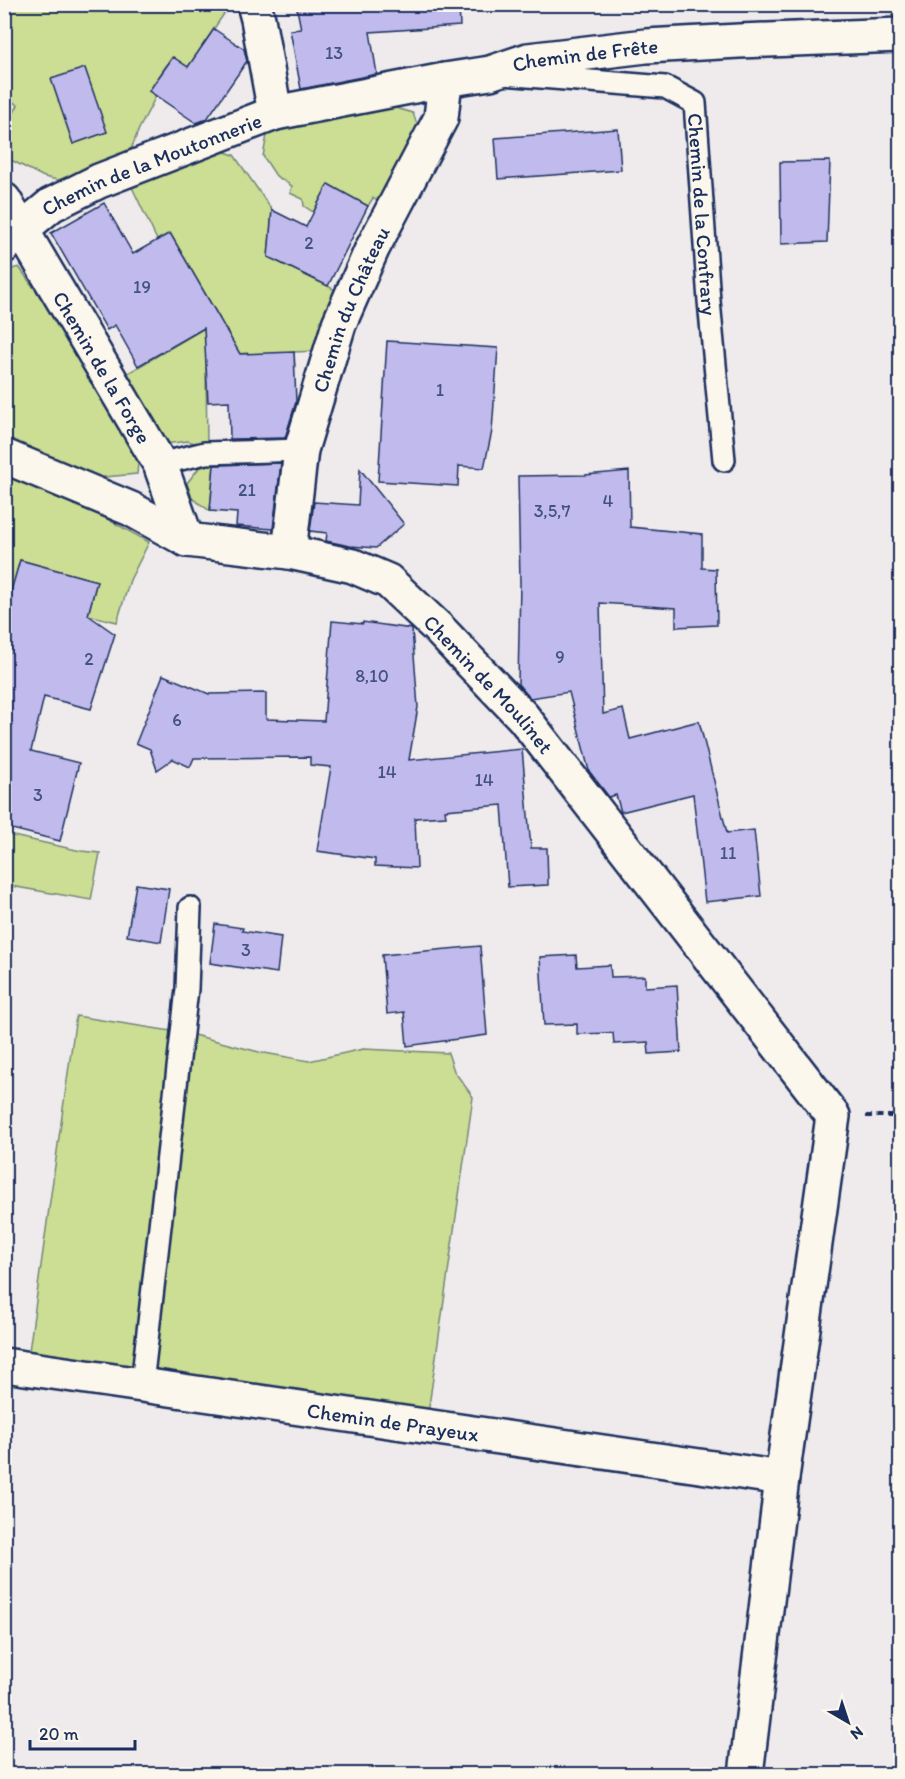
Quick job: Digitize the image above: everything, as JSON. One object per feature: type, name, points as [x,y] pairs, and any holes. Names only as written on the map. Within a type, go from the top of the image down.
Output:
[{"type":"street","points":[[254,4],[275,113]]},
{"type":"street","name":"Chemin de Frête","points":[[275,113],[490,73],[528,60],[646,46],[739,40],[900,36]]},
{"type":"street","name":"Chemin du Château","points":[[289,552],[301,450],[339,324],[372,249],[441,118],[445,80]]},
{"type":"street","name":"Chemin de la Moutonnerie","points":[[13,237],[51,205],[99,181],[275,113]]},
{"type":"street","name":"Chemin de la Forge","points":[[4,200],[13,237],[160,464],[188,540]]},
{"type":"street","name":"Chemin de Moulinet","points":[[4,456],[132,509],[188,540],[289,552],[353,566],[388,581],[445,635],[523,717],[833,1116],[782,1478]]},
{"type":"street","name":"Chemin de Prayeux","points":[[4,1365],[782,1478]]},
{"type":"street","points":[[746,1774],[782,1478]]},
{"type":"lane","name":"Chemin de la Confrary","points":[[490,73],[665,87],[695,103],[709,301],[724,460]]},
{"type":"lane","points":[[160,464],[205,453],[301,450]]},
{"type":"lane","points":[[142,1384],[187,988],[190,908]]},
{"type":"green space","points":[[4,5],[230,5],[188,67],[172,57],[149,91],[156,96],[132,147],[126,154],[58,180],[44,177],[5,157],[5,130],[18,105],[5,97]]},
{"type":"green space","points":[[392,107],[413,113],[419,130],[383,205],[373,198],[368,206],[328,185],[313,212],[304,206],[303,199],[290,193],[292,186],[276,176],[263,156],[267,135],[295,126]]},
{"type":"green space","points":[[222,151],[234,155],[272,210],[268,257],[340,293],[318,351],[294,352],[295,367],[248,368],[248,353],[222,355],[206,367],[207,447],[188,441],[165,444],[128,373],[220,319],[170,233],[157,240],[130,183]]},
{"type":"green space","points":[[19,267],[51,312],[138,463],[137,474],[93,478],[5,443],[4,271]]},
{"type":"green space","points":[[214,463],[210,511],[192,498],[187,483],[199,468]]},
{"type":"green space","points":[[5,474],[67,497],[149,542],[130,580],[117,622],[88,615],[97,581],[20,560],[5,615]]},
{"type":"green space","points":[[4,834],[100,853],[91,900],[5,885]]},
{"type":"green space","points":[[76,1016],[190,1034],[259,1052],[309,1061],[363,1049],[448,1053],[454,1071],[473,1097],[428,1413],[617,1439],[616,1472],[5,1379],[28,1358]]},
{"type":"building","points":[[296,4],[459,4],[460,26],[370,32],[377,74],[301,89],[290,30],[301,29]]},
{"type":"building","points":[[214,29],[244,49],[247,61],[207,119],[196,123],[149,91],[173,57],[188,67]]},
{"type":"building","points":[[85,68],[107,132],[73,144],[51,79]]},
{"type":"building","points":[[618,129],[621,170],[498,179],[495,138]]},
{"type":"building","points":[[830,161],[827,242],[781,244],[780,162]]},
{"type":"building","points":[[328,184],[368,206],[328,286],[268,257],[272,210],[306,227]]},
{"type":"building","points":[[104,203],[133,254],[170,233],[240,354],[294,352],[296,402],[285,438],[230,439],[229,401],[208,402],[204,328],[138,366],[115,325],[107,330],[51,233]]},
{"type":"building","points":[[387,341],[498,348],[492,431],[484,468],[459,466],[458,486],[378,481]]},
{"type":"building","points":[[281,463],[273,529],[236,526],[237,513],[210,511],[214,465]]},
{"type":"building","points":[[360,469],[404,524],[376,548],[326,541],[327,533],[310,531],[314,502],[358,505]]},
{"type":"building","points":[[629,471],[630,527],[702,534],[702,568],[716,569],[717,625],[676,627],[676,608],[600,603],[603,714],[623,709],[630,739],[699,721],[727,833],[754,830],[761,896],[705,902],[693,794],[621,812],[616,795],[609,797],[589,771],[569,692],[530,698],[518,684],[520,583],[518,476],[585,475]]},
{"type":"building","points":[[20,560],[97,581],[88,615],[115,634],[91,709],[44,697],[31,751],[79,763],[60,841],[4,827],[4,615]]},
{"type":"building","points":[[332,621],[363,624],[363,622],[412,629],[418,707],[409,760],[522,749],[531,848],[547,848],[548,885],[508,887],[502,805],[445,810],[446,816],[415,818],[417,868],[375,866],[375,859],[317,851],[331,767],[310,765],[310,757],[194,758],[190,767],[173,759],[157,770],[150,749],[136,743],[163,675],[209,694],[266,693],[266,719],[324,721]]},
{"type":"building","points":[[136,884],[169,889],[161,942],[127,936]]},
{"type":"building","points":[[215,924],[281,937],[277,973],[210,963]]},
{"type":"building","points":[[480,946],[487,1035],[407,1046],[404,1012],[387,1014],[382,955]]},
{"type":"building","points":[[576,955],[577,967],[610,965],[611,977],[645,976],[645,987],[677,985],[681,1052],[649,1054],[648,1042],[614,1044],[613,1033],[577,1034],[577,1024],[544,1025],[540,957]]}]
